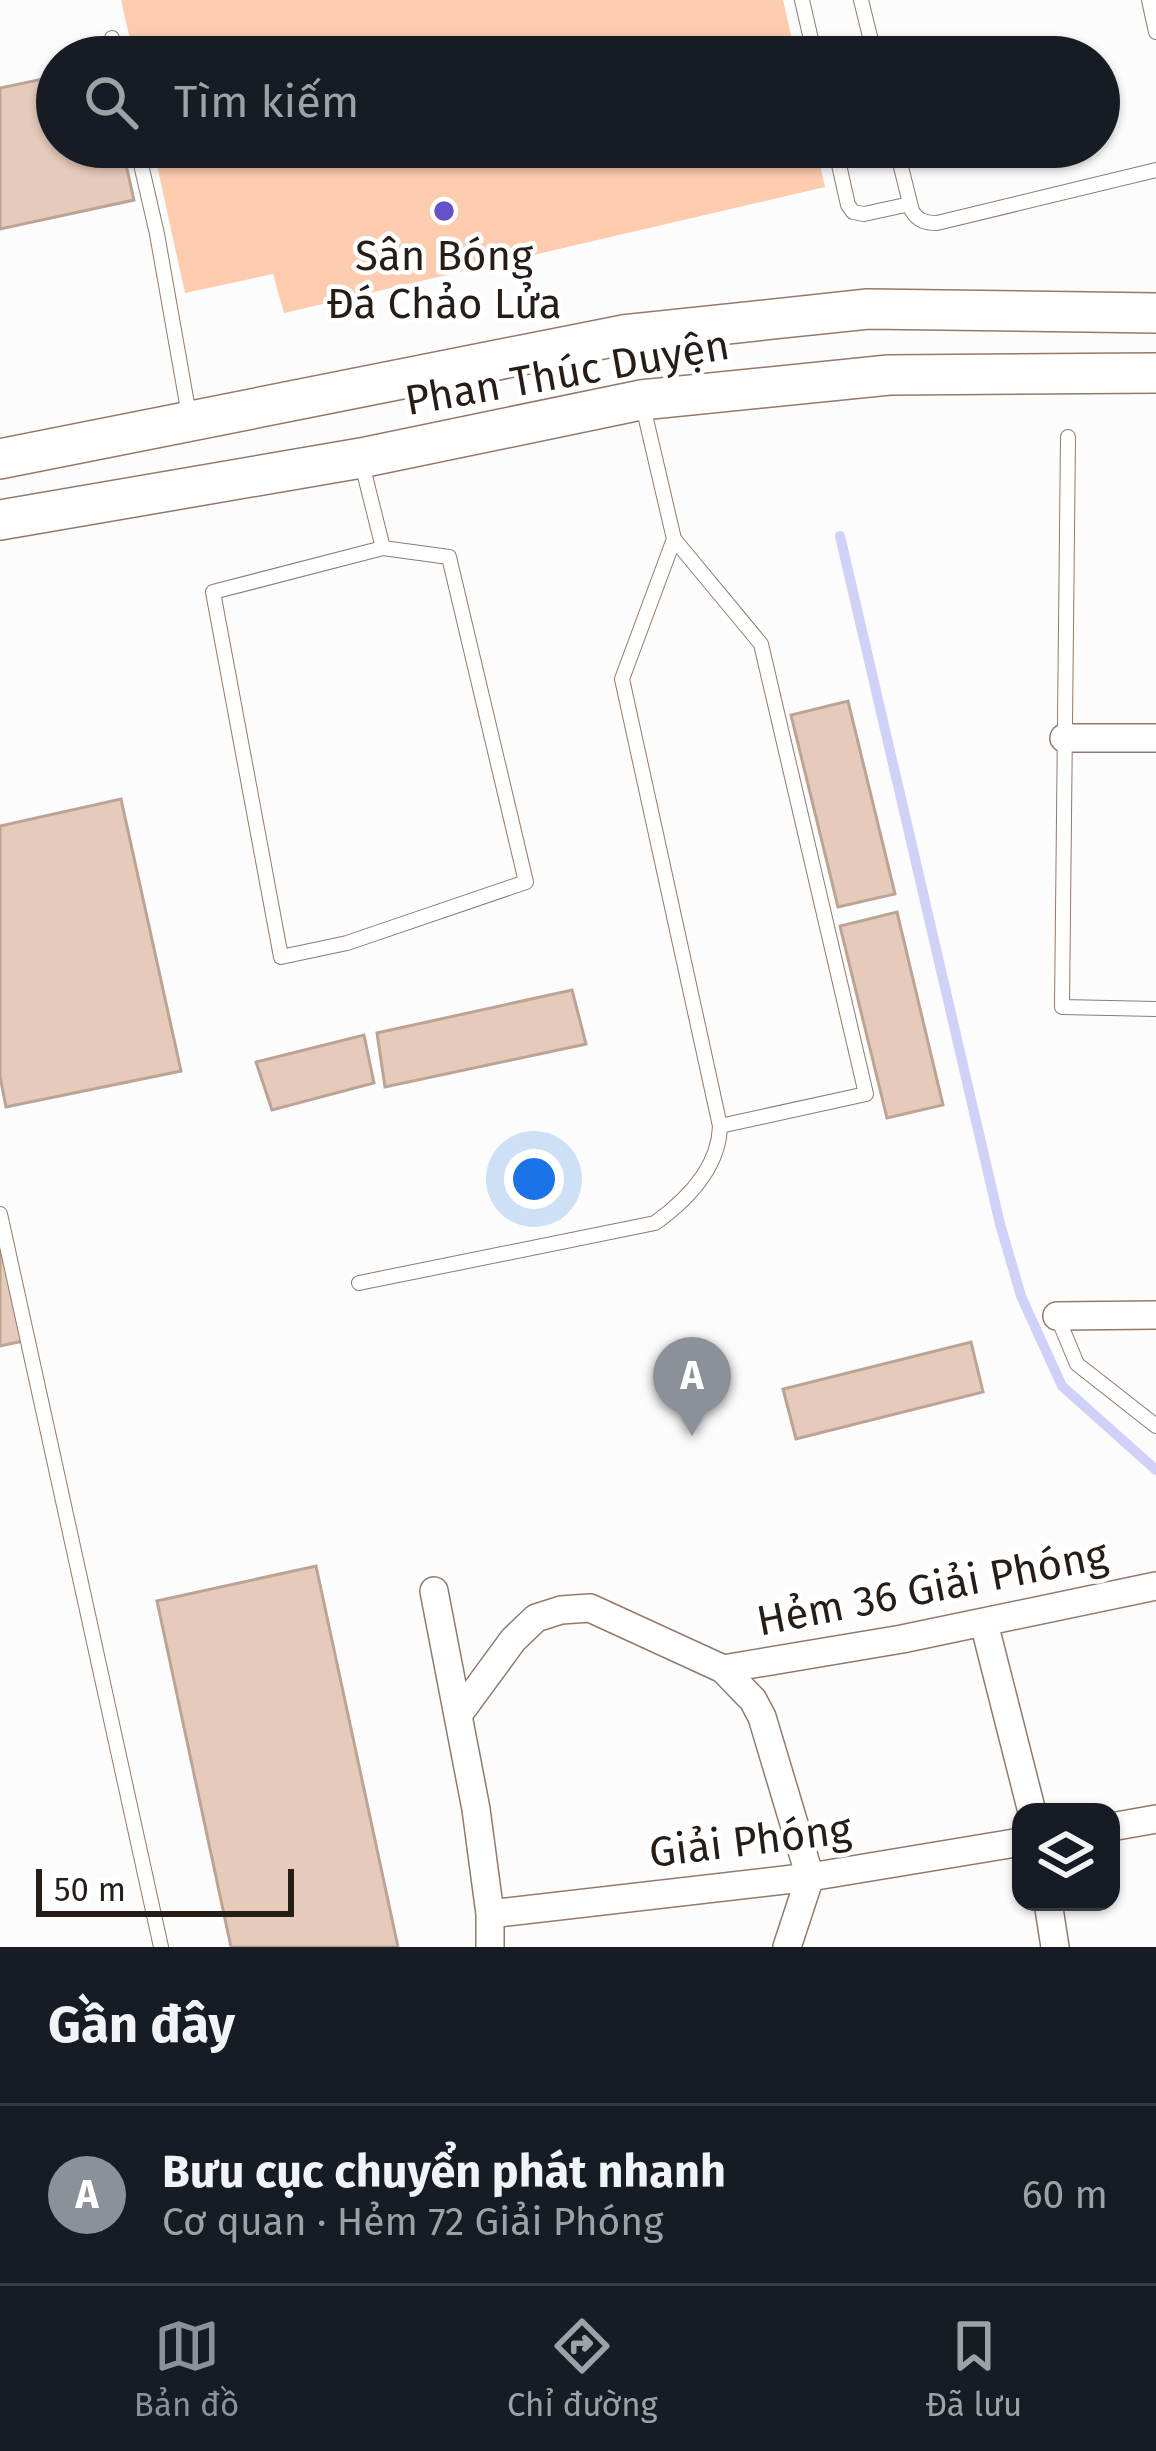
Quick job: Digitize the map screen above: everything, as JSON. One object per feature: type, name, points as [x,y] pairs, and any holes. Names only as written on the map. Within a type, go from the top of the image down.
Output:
[{"type":"main road","name":"Phan Thúc Duyện","points":[[0,459],[623,335],[868,309],[1156,314]]},
{"type":"main road","name":"Phan Thúc Duyện","points":[[0,520],[361,458],[641,400],[889,375],[1156,373]]},
{"type":"street","points":[[1064,738],[1156,738]]},
{"type":"street","points":[[1057,1316],[1156,1315]]},
{"type":"street","name":"Hẻm 36 Giải Phóng","points":[[723,1669],[1156,1586]]},
{"type":"street","points":[[434,1591],[476,1809],[490,1947]]},
{"type":"street","points":[[458,1715],[513,1640],[536,1618],[561,1610],[590,1607],[723,1669],[753,1700],[762,1717],[810,1877],[787,1947]]},
{"type":"street","points":[[985,1622],[1030,1803]]},
{"type":"street","points":[[1120,1825],[1156,1819]]},
{"type":"street","name":"Giải Phóng","points":[[490,1914],[810,1877],[1012,1843]]},
{"type":"street","points":[[1049,1911],[1055,1947]]},
{"type":"lane","points":[[802,0],[810,36]]},
{"type":"lane","points":[[861,0],[869,36]]},
{"type":"lane","points":[[1149,0],[1156,32]]},
{"type":"lane","points":[[142,168],[190,421]]},
{"type":"lane","points":[[840,168],[853,212],[910,204]]},
{"type":"lane","points":[[901,168],[915,217],[937,224],[1156,170]]},
{"type":"lane","points":[[641,400],[674,539],[761,644],[866,1094],[720,1126]]},
{"type":"lane","points":[[1068,437],[1062,1007],[1156,1009]]},
{"type":"lane","points":[[361,458],[383,548]]},
{"type":"lane","points":[[359,1282],[655,1223],[675,1208],[710,1167],[720,1144],[720,1126],[622,679],[674,539]]},
{"type":"lane","points":[[383,548],[449,557],[526,882],[347,943],[281,957],[213,592],[383,548]]},
{"type":"lane","points":[[0,1214],[161,1947]]},
{"type":"lane","points":[[1057,1316],[1077,1364],[1156,1426]]},
{"type":"shaded area","points":[[121,0],[783,0],[791,36],[129,36]]},
{"type":"shaded area","name":"Sân Bóng Đá Chảo Lửa","points":[[158,168],[821,168],[825,187],[284,313],[273,274],[185,293]]},
{"type":"building","points":[[36,80],[36,168],[127,168],[134,200],[0,229],[0,88]]},
{"type":"building","points":[[848,701],[895,894],[838,907],[791,715]]},
{"type":"building","points":[[121,799],[181,1071],[6,1107],[0,1076],[0,826]]},
{"type":"building","points":[[897,912],[943,1105],[887,1118],[840,926]]},
{"type":"building","points":[[572,990],[586,1044],[385,1087],[377,1033]]},
{"type":"building","points":[[364,1035],[374,1083],[272,1110],[256,1062]]},
{"type":"building","points":[[0,1244],[23,1341],[0,1346]]},
{"type":"building","points":[[971,1342],[983,1392],[796,1439],[783,1389]]},
{"type":"building","points":[[316,1566],[398,1947],[231,1947],[157,1601]]},
{"type":"waterway","points":[[840,536],[1000,1224],[1021,1296],[1062,1386],[1156,1470]]},
{"type":"place","name":"Sân Bóng Đá Chảo Lửa","points":[[444,211]]},
{"type":"place","name":"Bưu cục chuyển phát nhanh","points":[[692,1436]]}]
